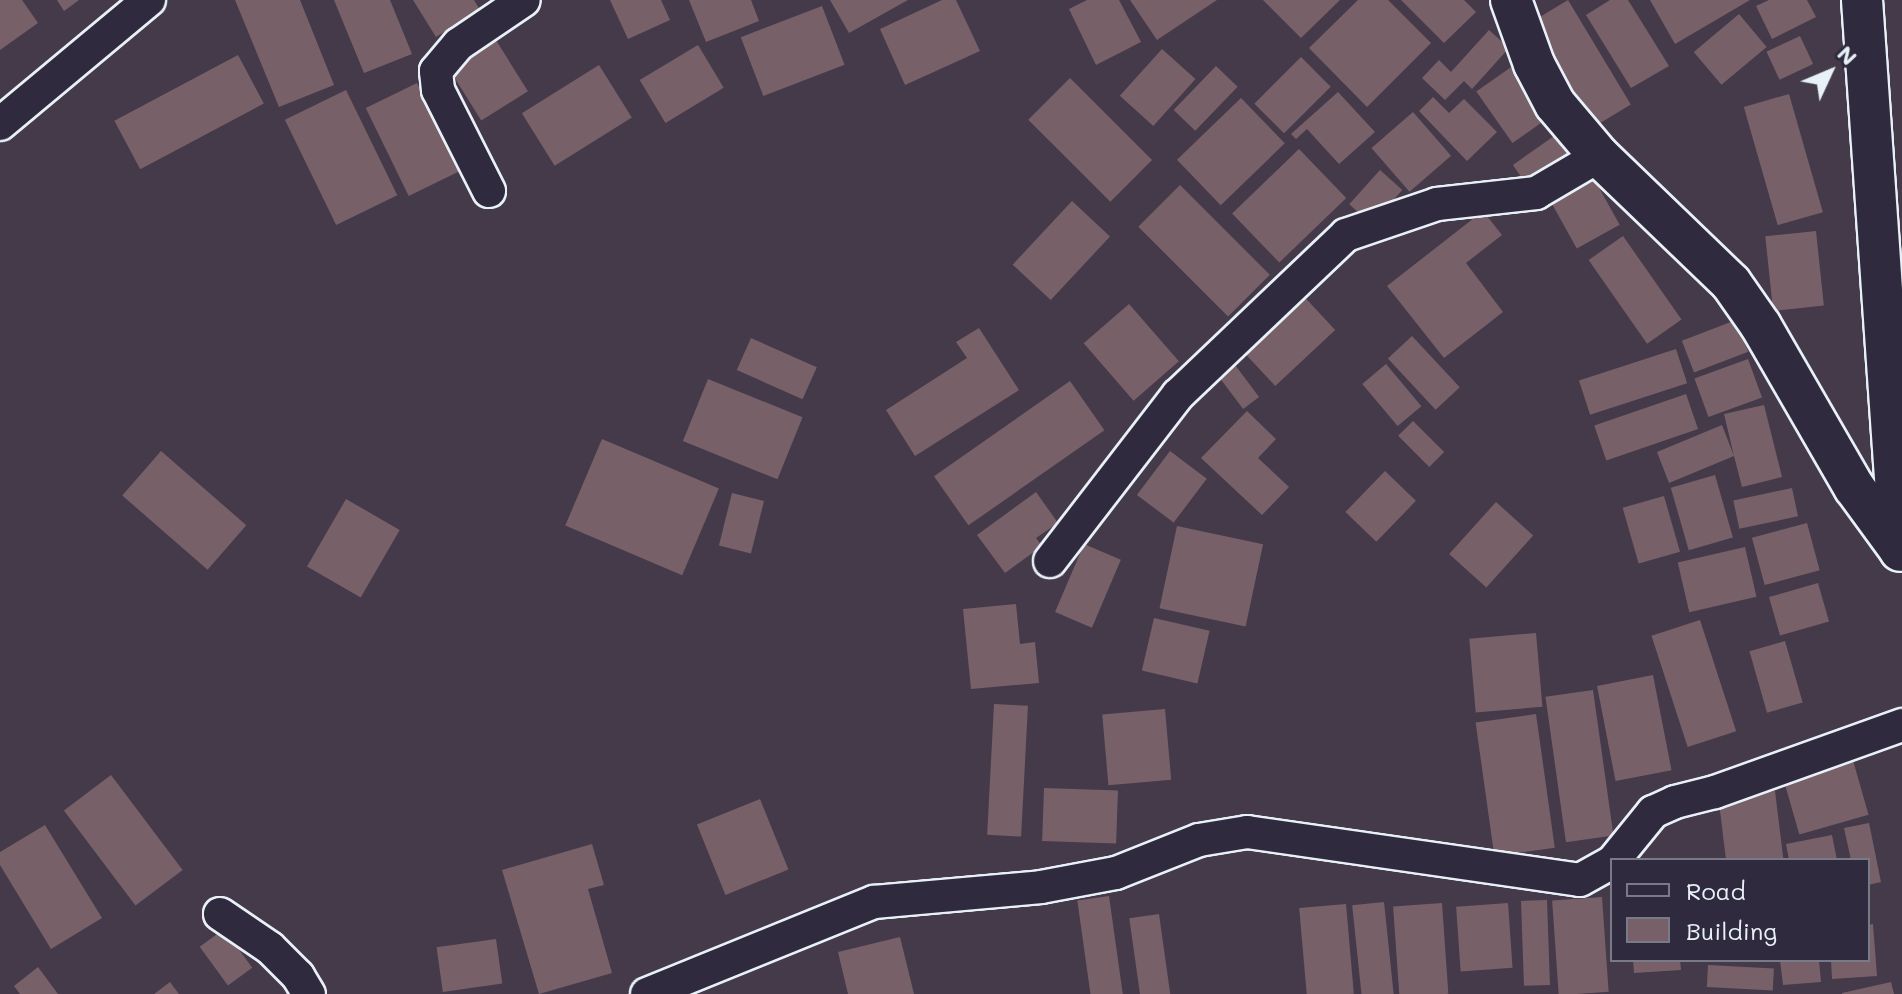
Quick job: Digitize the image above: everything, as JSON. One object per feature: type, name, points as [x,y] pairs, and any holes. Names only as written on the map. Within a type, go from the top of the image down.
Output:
[{"type":"street","points":[[0,124],[149,0]]},
{"type":"street","points":[[489,191],[438,90],[436,71],[459,44],[524,0]]},
{"type":"street","points":[[1511,0],[1534,64],[1555,104],[1599,156],[1731,283],[1761,326],[1854,487],[1901,559]]},
{"type":"street","points":[[1862,0],[1901,559]]},
{"type":"street","points":[[1050,561],[1178,395],[1346,235],[1437,204],[1536,193],[1599,156]]},
{"type":"street","points":[[1615,858],[1653,812],[1902,725]]},
{"type":"street","points":[[647,994],[874,902],[1041,887],[1116,873],[1199,840],[1247,832],[1580,880],[1610,863]]},
{"type":"street","points":[[220,914],[270,948],[309,994]]},
{"type":"building","points":[[0,0],[22,0],[38,23],[0,50]]},
{"type":"building","points":[[57,0],[79,0],[64,11]]},
{"type":"building","points":[[235,0],[300,0],[334,85],[279,107]]},
{"type":"building","points":[[334,0],[390,0],[412,54],[364,73]]},
{"type":"building","points":[[413,0],[474,0],[480,10],[436,37]]},
{"type":"building","points":[[610,0],[661,0],[670,20],[628,39]]},
{"type":"building","points":[[689,0],[751,0],[759,21],[706,42]]},
{"type":"building","points":[[830,0],[908,0],[849,33]]},
{"type":"building","points":[[942,0],[956,0],[980,51],[905,85],[880,29]]},
{"type":"building","points":[[1087,0],[1119,0],[1141,42],[1096,65],[1069,9]]},
{"type":"building","points":[[1130,0],[1217,0],[1157,40]]},
{"type":"building","points":[[1263,0],[1340,0],[1301,38]]},
{"type":"building","points":[[1358,0],[1388,0],[1431,43],[1367,107],[1309,48]]},
{"type":"building","points":[[1401,0],[1464,0],[1476,12],[1444,43]]},
{"type":"building","points":[[1568,0],[1631,105],[1593,127],[1530,23]]},
{"type":"building","points":[[1610,0],[1628,0],[1669,66],[1631,88],[1586,15]]},
{"type":"building","points":[[1650,0],[1750,0],[1675,44]]},
{"type":"building","points":[[1769,0],[1807,0],[1816,17],[1772,39],[1756,6]]},
{"type":"building","points":[[822,6],[845,65],[763,96],[741,37]]},
{"type":"building","points":[[1739,14],[1767,47],[1721,85],[1694,52]]},
{"type":"building","points":[[1489,30],[1509,48],[1472,89],[1464,81],[1445,100],[1422,78],[1439,60],[1451,72]]},
{"type":"building","points":[[1800,36],[1813,64],[1780,80],[1766,52]]},
{"type":"building","points":[[494,37],[528,91],[481,120],[447,66]]},
{"type":"building","points":[[698,45],[724,88],[665,123],[640,80]]},
{"type":"building","points":[[1162,49],[1195,79],[1153,126],[1120,96]]},
{"type":"building","points":[[238,55],[264,104],[140,169],[114,121]]},
{"type":"building","points":[[1301,57],[1331,87],[1284,133],[1254,104]]},
{"type":"building","points":[[599,65],[632,118],[555,166],[522,113]]},
{"type":"building","points":[[1514,65],[1550,117],[1512,143],[1476,91]]},
{"type":"building","points":[[1216,66],[1238,87],[1195,131],[1174,110]]},
{"type":"building","points":[[1070,78],[1152,160],[1110,202],[1028,120]]},
{"type":"building","points":[[417,83],[460,171],[409,196],[366,108]]},
{"type":"building","points":[[346,90],[397,195],[336,225],[285,120]]},
{"type":"building","points":[[1338,92],[1375,132],[1339,164],[1307,129],[1296,139],[1291,134]]},
{"type":"building","points":[[1789,94],[1823,212],[1778,225],[1744,107]]},
{"type":"building","points":[[1433,97],[1449,113],[1464,99],[1497,132],[1467,161],[1419,111]]},
{"type":"building","points":[[1241,98],[1285,143],[1221,205],[1177,160]]},
{"type":"building","points":[[1413,112],[1451,156],[1410,192],[1371,148]]},
{"type":"building","points":[[1557,134],[1573,157],[1529,188],[1513,165]]},
{"type":"building","points":[[1299,149],[1346,198],[1279,263],[1232,214]]},
{"type":"building","points":[[1380,170],[1402,190],[1372,224],[1349,204]]},
{"type":"building","points":[[1592,175],[1620,225],[1577,249],[1549,199]]},
{"type":"building","points":[[1180,185],[1270,275],[1228,317],[1138,227]]},
{"type":"building","points":[[1072,201],[1110,236],[1051,300],[1013,265]]},
{"type":"building","points":[[1483,211],[1502,235],[1466,263],[1503,312],[1444,358],[1387,286]]},
{"type":"building","points":[[1816,231],[1824,306],[1773,311],[1765,236]]},
{"type":"building","points":[[1623,236],[1682,320],[1647,344],[1589,260]]},
{"type":"building","points":[[1297,289],[1335,330],[1275,386],[1237,345]]},
{"type":"building","points":[[1129,304],[1179,361],[1134,401],[1084,343]]},
{"type":"building","points":[[1736,320],[1748,352],[1694,373],[1682,341]]},
{"type":"building","points":[[979,328],[1019,390],[915,456],[886,410],[967,358],[956,342]]},
{"type":"building","points":[[1412,336],[1460,387],[1436,410],[1388,359]]},
{"type":"building","points":[[751,338],[817,367],[803,399],[737,370]]},
{"type":"building","points":[[1676,349],[1687,383],[1590,415],[1579,381]]},
{"type":"building","points":[[1226,353],[1259,397],[1243,409],[1210,365]]},
{"type":"building","points":[[1748,359],[1762,398],[1708,417],[1694,378]]},
{"type":"building","points":[[1386,364],[1421,406],[1398,426],[1362,384]]},
{"type":"building","points":[[708,379],[803,417],[777,479],[683,441]]},
{"type":"building","points":[[1070,381],[1104,430],[968,525],[934,476]]},
{"type":"building","points":[[1686,394],[1698,429],[1606,461],[1594,426]]},
{"type":"building","points":[[1764,405],[1782,477],[1742,487],[1724,414]]},
{"type":"building","points":[[1247,411],[1276,439],[1258,458],[1289,487],[1262,515],[1201,458]]},
{"type":"building","points":[[1413,421],[1444,452],[1429,467],[1398,436]]},
{"type":"building","points":[[1722,425],[1734,456],[1669,483],[1657,452]]},
{"type":"building","points":[[602,439],[719,489],[682,575],[565,526]]},
{"type":"building","points":[[161,451],[246,525],[208,570],[122,496]]},
{"type":"building","points":[[1170,451],[1207,479],[1174,523],[1137,495]]},
{"type":"building","points":[[1385,471],[1416,501],[1376,542],[1345,512]]},
{"type":"building","points":[[1715,475],[1733,537],[1689,550],[1671,488]]},
{"type":"building","points":[[1792,488],[1798,516],[1739,529],[1733,500]]},
{"type":"building","points":[[1036,492],[1058,523],[1036,538],[1042,546],[1005,573],[977,535]]},
{"type":"building","points":[[732,493],[764,501],[751,553],[719,545]]},
{"type":"building","points":[[1664,496],[1680,552],[1639,564],[1623,508]]},
{"type":"building","points":[[346,499],[400,530],[361,598],[307,567]]},
{"type":"building","points":[[1496,502],[1533,535],[1486,587],[1449,554]]},
{"type":"building","points":[[1807,523],[1820,570],[1765,585],[1752,538]]},
{"type":"building","points":[[1177,526],[1263,544],[1246,626],[1160,608]]},
{"type":"building","points":[[1084,544],[1121,560],[1092,628],[1055,612]]},
{"type":"building","points":[[1745,547],[1756,597],[1689,612],[1678,563]]},
{"type":"building","points":[[1818,583],[1829,621],[1780,636],[1769,597]]},
{"type":"building","points":[[1016,604],[1020,644],[1035,642],[1039,683],[971,689],[963,609]]},
{"type":"building","points":[[1154,618],[1210,631],[1197,683],[1142,671]]},
{"type":"building","points":[[1700,620],[1736,731],[1688,747],[1651,636]]},
{"type":"building","points":[[1536,633],[1542,707],[1476,713],[1469,639]]},
{"type":"building","points":[[1785,641],[1803,703],[1767,713],[1749,651]]},
{"type":"building","points":[[1653,675],[1672,770],[1616,781],[1597,686]]},
{"type":"building","points":[[1593,690],[1613,836],[1566,842],[1545,697]]},
{"type":"building","points":[[994,704],[1028,706],[1021,837],[987,835]]},
{"type":"building","points":[[1165,709],[1171,780],[1108,785],[1102,714]]},
{"type":"building","points":[[1536,714],[1555,848],[1494,856],[1476,722]]},
{"type":"building","points":[[1852,757],[1869,815],[1799,835],[1783,777]]},
{"type":"building","points":[[111,775],[183,870],[135,906],[64,811]]},
{"type":"building","points":[[1044,788],[1118,791],[1116,844],[1042,841]]},
{"type":"building","points":[[1775,791],[1783,858],[1726,858],[1718,798]]},
{"type":"building","points":[[760,799],[788,869],[725,895],[697,824]]},
{"type":"building","points":[[1869,823],[1881,882],[1870,885],[1870,858],[1851,858],[1844,828]]},
{"type":"building","points":[[45,825],[102,918],[51,949],[0,865],[0,852]]},
{"type":"building","points":[[1832,835],[1837,858],[1789,858],[1786,844]]},
{"type":"building","points":[[592,844],[604,885],[588,889],[612,973],[539,994],[502,870]]},
{"type":"building","points":[[1109,896],[1123,994],[1090,994],[1077,900]]},
{"type":"building","points":[[1602,897],[1609,992],[1559,994],[1552,900]]},
{"type":"building","points":[[1547,900],[1550,985],[1524,986],[1521,901]]},
{"type":"building","points":[[1384,902],[1394,994],[1361,994],[1352,905]]},
{"type":"building","points":[[1442,903],[1448,994],[1399,994],[1393,906]]},
{"type":"building","points":[[1508,903],[1513,968],[1461,971],[1456,907]]},
{"type":"building","points":[[1346,904],[1354,994],[1307,994],[1299,908]]},
{"type":"building","points":[[1159,914],[1170,994],[1140,994],[1129,918]]},
{"type":"building","points":[[1873,924],[1877,976],[1832,979],[1831,962],[1870,962],[1870,925]]},
{"type":"building","points":[[224,929],[252,968],[228,985],[200,947]]},
{"type":"building","points":[[900,937],[914,994],[848,994],[838,952]]},
{"type":"building","points":[[496,939],[502,984],[443,992],[437,947]]},
{"type":"building","points":[[1633,962],[1680,962],[1681,970],[1634,973]]},
{"type":"building","points":[[1780,962],[1819,962],[1821,982],[1783,985]]},
{"type":"building","points":[[1708,965],[1774,968],[1773,990],[1707,987]]},
{"type":"building","points":[[38,967],[58,994],[20,994],[14,986]]},
{"type":"building","points":[[170,982],[179,994],[154,994]]},
{"type":"building","points":[[1891,982],[1894,994],[1842,994],[1842,993]]}]
